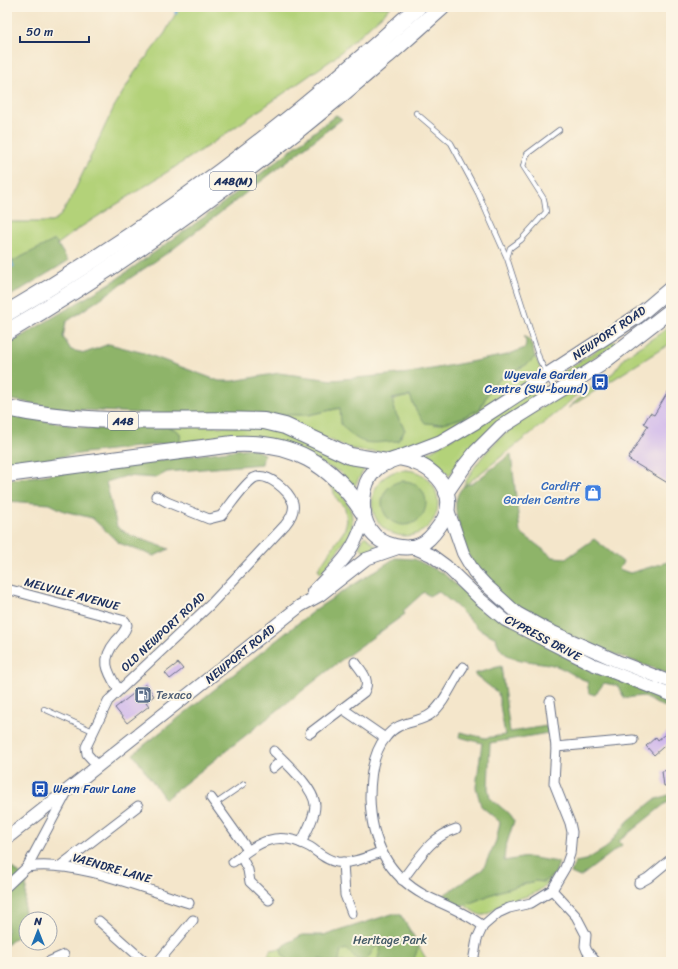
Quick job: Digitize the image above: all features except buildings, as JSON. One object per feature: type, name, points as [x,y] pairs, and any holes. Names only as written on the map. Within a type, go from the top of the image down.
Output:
[{"type":"highway","name":"A48(M)","points":[[7,313],[103,253],[216,174],[318,94],[418,7]]},
{"type":"highway","name":"A48(M)","points":[[7,332],[113,265],[210,198],[319,114],[442,7]]},
{"type":"highway","name":"A48","points":[[7,408],[50,416],[101,420],[264,421],[285,426],[350,456],[393,460]]},
{"type":"highway","points":[[7,474],[233,444],[268,444],[294,452],[325,469],[343,486],[363,516]]},
{"type":"main road","name":"NEWPORT ROAD","points":[[393,460],[441,442],[638,316],[671,288]]},
{"type":"main road","name":"NEWPORT ROAD","points":[[446,493],[462,468],[492,436],[528,409],[557,393],[600,365],[670,310]]},
{"type":"main road","points":[[393,460],[410,460],[429,469],[439,479],[446,493],[448,510],[440,525],[423,543],[405,547],[379,539],[370,531],[363,516],[365,488],[370,477],[378,467],[393,460]]},
{"type":"main road","name":"CYPRESS DRIVE","points":[[448,510],[462,553],[474,572],[517,613],[546,629],[671,682]]},
{"type":"main road","name":"NEWPORT ROAD","points":[[7,838],[300,606],[347,556],[358,536],[363,516]]},
{"type":"main road","name":"NEWPORT ROAD","points":[[300,606],[320,595],[366,559],[405,547]]},
{"type":"main road","name":"CYPRESS DRIVE","points":[[405,547],[431,555],[446,566],[480,599],[505,620],[592,664],[671,695]]},
{"type":"street","name":"OLD NEWPORT ROAD","points":[[98,766],[86,750],[104,706],[118,690],[215,600],[285,525],[291,517],[293,503],[288,495],[269,478],[263,476],[255,478],[249,483],[221,516],[216,519],[209,519],[156,496]]},
{"type":"street","name":"MELVILLE AVENUE","points":[[7,589],[125,621],[127,625],[125,631],[110,648],[106,661],[110,677],[118,690]]},
{"type":"street","points":[[310,733],[343,709],[367,688],[367,679],[355,662]]},
{"type":"street","points":[[463,667],[436,710],[425,717],[400,725],[385,738],[377,755],[372,772],[370,795],[372,825],[381,852],[394,872],[402,880],[423,894],[460,911],[483,926]]},
{"type":"street","points":[[473,962],[476,939],[483,926],[498,913],[509,908],[531,903],[552,890],[567,863],[572,836],[568,814],[556,791],[554,783],[556,747],[550,700]]},
{"type":"street","points":[[343,709],[385,738]]},
{"type":"street","points":[[556,747],[633,740]]},
{"type":"street","points":[[274,751],[309,790],[315,806],[300,843]]},
{"type":"street","points":[[273,768],[282,760]]},
{"type":"street","points":[[309,790],[317,784]]},
{"type":"street","name":"NEWPORT ROAD","points":[[7,886],[27,866],[67,791]]},
{"type":"street","points":[[213,801],[248,850]]},
{"type":"street","points":[[60,866],[138,806]]},
{"type":"street","points":[[402,880],[433,840],[443,833],[456,829]]},
{"type":"street","points":[[233,862],[259,843],[276,838],[284,838],[300,843],[326,858],[343,862],[358,861],[381,852]]},
{"type":"street","points":[[240,856],[248,870],[250,882],[269,900]]},
{"type":"street","points":[[639,883],[648,878],[671,859]]},
{"type":"street","points":[[343,862],[345,895],[352,913]]},
{"type":"street","name":"VAENDRE LANE","points":[[27,866],[60,866],[105,877],[189,903]]},
{"type":"street","points":[[552,890],[576,916],[586,934],[585,946],[587,951],[596,962]]},
{"type":"street","points":[[158,962],[193,920]]},
{"type":"street","points":[[99,921],[145,962]]},
{"type":"street","points":[[48,962],[64,955]]},
{"type":"lane","points":[[416,113],[451,144],[478,193],[507,258],[540,361],[546,375],[557,393]]},
{"type":"lane","points":[[507,258],[510,248],[520,240],[546,212],[544,199],[523,166],[527,154],[558,130]]},
{"type":"lane","points":[[44,709],[93,731]]},
{"type":"lane","points":[[213,801],[244,784]]},
{"type":"green space","points":[[176,7],[391,7],[333,59],[211,144],[81,227],[51,249],[13,266],[7,255],[7,222],[52,222],[61,215],[72,196],[114,107],[135,72],[165,33],[176,13]]},
{"type":"green space","points":[[336,115],[342,119],[173,249],[66,322],[63,337],[71,350],[85,353],[109,344],[144,353],[219,381],[233,381],[279,373],[332,380],[410,373],[507,355],[525,348],[526,342],[524,336],[530,340],[535,356],[527,364],[499,380],[488,393],[480,409],[460,418],[432,424],[425,423],[416,410],[410,396],[392,399],[396,414],[405,430],[398,441],[372,443],[360,440],[348,432],[341,424],[340,408],[308,415],[138,413],[62,409],[7,399],[7,345],[114,281],[210,213]]},
{"type":"green space","points":[[55,240],[68,261],[7,298],[7,264]]},
{"type":"green space","points":[[671,326],[671,343],[568,408],[591,388],[604,382],[605,378],[613,373],[625,357]]},
{"type":"green space","points":[[611,341],[619,343],[617,346],[600,353],[565,377],[556,377]]},
{"type":"green space","points":[[535,356],[540,367],[538,374],[477,415],[433,439],[409,447],[386,452],[362,451],[346,447],[262,414],[308,415],[341,408],[405,430],[396,414],[392,400],[410,396],[416,410],[435,425],[459,419],[480,409],[488,393],[499,380],[527,364]]},
{"type":"green space","points":[[543,383],[544,388],[542,395],[515,412],[491,430],[469,451],[449,476],[439,464],[424,455]]},
{"type":"green space","points":[[589,384],[559,411],[463,487],[486,452],[516,424],[551,402]]},
{"type":"green space","points":[[7,414],[92,429],[167,426],[178,431],[181,436],[179,442],[85,453],[7,466]]},
{"type":"green space","points":[[167,426],[259,427],[290,435],[346,464],[365,468],[354,487],[340,472],[260,437],[236,436],[179,442],[181,436]]},
{"type":"green space","points":[[251,448],[264,454],[262,464],[167,472],[156,478],[126,476],[106,482],[117,527],[130,535],[169,549],[154,556],[119,543],[92,518],[64,511],[50,504],[7,501],[7,480]]},
{"type":"green space","points":[[511,454],[520,532],[553,557],[567,558],[594,539],[623,562],[619,569],[630,573],[671,561],[671,675],[618,656],[559,631],[531,616],[506,599],[485,580],[467,551],[457,516],[457,499],[459,492],[463,487],[472,484]]},
{"type":"green space","points":[[399,470],[411,470],[423,475],[433,485],[438,497],[436,516],[423,531],[411,536],[399,536],[387,531],[377,521],[372,509],[372,497],[377,485],[387,475]]},
{"type":"green space","points":[[324,476],[348,504],[351,511],[352,529],[349,540],[346,539],[321,574],[318,569],[344,531],[347,521],[345,508],[335,497],[333,489]]},
{"type":"green space","points":[[400,481],[408,481],[413,482],[420,487],[425,494],[425,512],[420,519],[413,524],[400,525],[392,522],[385,515],[382,507],[382,499],[385,491],[392,484]]},
{"type":"green space","points":[[365,536],[379,548],[364,555],[364,550],[359,547]]},
{"type":"green space","points":[[395,558],[414,559],[443,573],[457,586],[467,592],[479,604],[671,700],[671,706],[669,708],[657,704],[643,696],[624,698],[618,686],[604,683],[595,695],[589,693],[587,681],[559,667],[550,664],[513,658],[505,654],[499,647],[496,638],[479,629],[456,606],[438,591],[429,596],[424,592],[403,611],[405,614],[340,661],[165,799],[133,754],[316,609]]},
{"type":"green space","points":[[501,666],[510,732],[547,726],[548,733],[490,743],[488,788],[490,798],[508,813],[514,821],[505,849],[504,861],[527,857],[559,862],[555,874],[543,882],[535,881],[500,891],[465,905],[454,906],[442,896],[483,869],[496,841],[500,822],[481,806],[476,787],[482,743],[459,737],[460,732],[485,738],[505,735],[498,693],[474,674]]},
{"type":"green space","points":[[671,794],[671,802],[666,803],[619,841],[622,845],[580,877],[571,873],[575,862],[586,860],[606,848],[628,821],[654,800]]},
{"type":"green space","points":[[7,866],[14,869],[27,880],[24,911],[18,911],[18,935],[7,945]]},
{"type":"green space","points":[[555,874],[549,882],[532,894],[501,905],[484,915],[477,913],[465,905],[500,891],[535,881],[543,882]]},
{"type":"green space","name":"Heritage Park","points":[[392,914],[400,914],[419,945],[414,959],[410,962],[377,962],[381,947],[377,946],[364,961],[357,959],[346,949],[341,951],[337,962],[328,962],[320,959],[310,962],[289,962],[282,954],[281,949],[284,945],[302,935],[326,935]]},
{"type":"green space","name":"Heritage Park","points":[[400,914],[428,962],[270,962],[272,956],[267,960],[270,950],[317,943]]},
{"type":"waterway","points":[[176,7],[176,13]]},
{"type":"waterway","points":[[7,255],[13,266]]},
{"type":"place","name":"Wyevale Garden Centre (SW-bound)","points":[[600,382]]},
{"type":"place","name":"Cardiff Garden Centre","points":[[593,493]]},
{"type":"place","name":"Texaco","points":[[143,695]]},
{"type":"place","name":"Wern Fawr Lane","points":[[40,789]]}]
